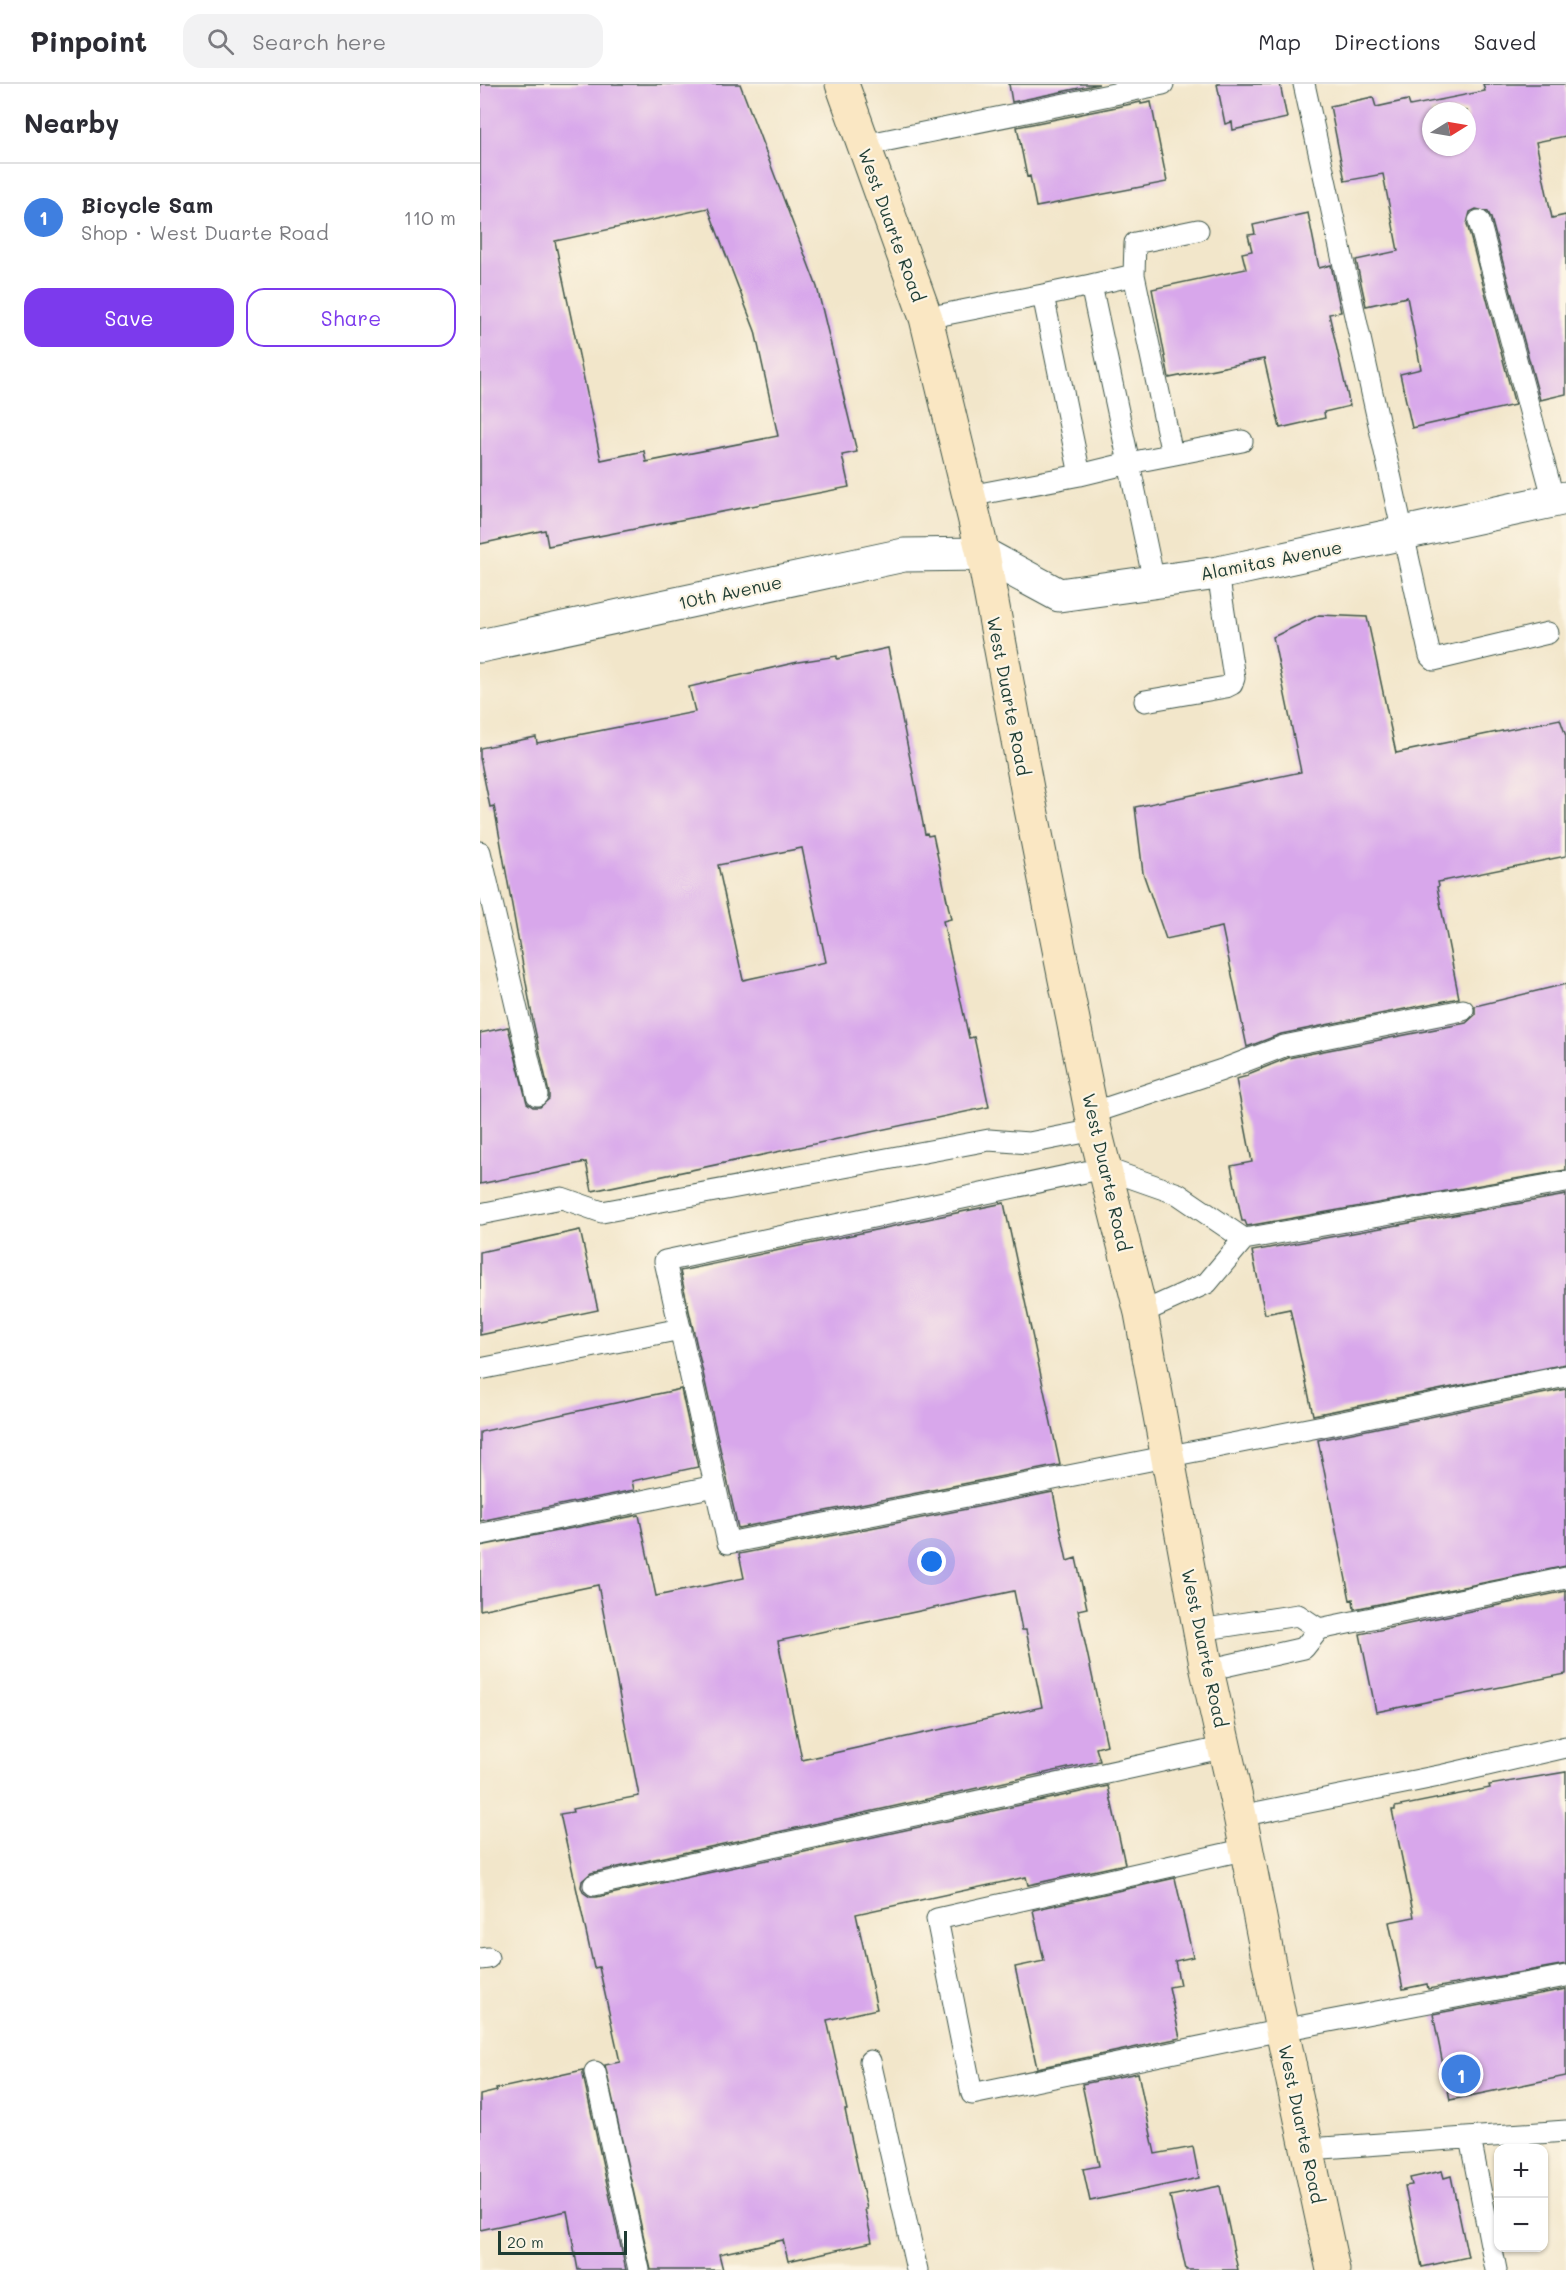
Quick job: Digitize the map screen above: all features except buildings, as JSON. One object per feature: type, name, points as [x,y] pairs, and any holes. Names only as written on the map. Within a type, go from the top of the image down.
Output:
[{"type":"main road","name":"West Duarte Road","points":[[842,84],[926,318],[983,554],[1094,1122],[1141,1313],[1207,1670],[1226,1748],[1333,2270]]},
{"type":"street","name":"Alamitas Avenue","points":[[983,554],[1059,595],[1218,573],[1560,500]]},
{"type":"street","name":"10th Avenue","points":[[480,646],[904,555],[983,554]]},
{"type":"lane","points":[[864,144],[1163,84]]},
{"type":"lane","points":[[1304,84],[1430,656],[1434,660],[1548,633]]},
{"type":"lane","points":[[1479,221],[1560,500]]},
{"type":"lane","points":[[1172,454],[1134,275],[1136,243],[1198,230]]},
{"type":"lane","points":[[926,318],[1043,296],[1134,275]]},
{"type":"lane","points":[[1091,285],[1154,582]]},
{"type":"lane","points":[[1043,296],[1080,475]]},
{"type":"lane","points":[[969,496],[1242,441]]},
{"type":"lane","points":[[1145,701],[1232,684],[1234,678],[1218,573]]},
{"type":"lane","points":[[480,852],[537,1095]]},
{"type":"lane","points":[[480,1214],[562,1198],[602,1212],[988,1140],[1029,1143],[1094,1122],[1284,1046],[1463,1010]]},
{"type":"lane","points":[[1244,1239],[1178,1194],[1104,1168],[665,1261],[728,1543],[1566,1376]]},
{"type":"lane","points":[[1141,1313],[1207,1283],[1244,1239],[1566,1182]]},
{"type":"lane","points":[[480,1370],[681,1329]]},
{"type":"lane","points":[[482,1534],[716,1486]]},
{"type":"lane","points":[[1207,1670],[1304,1648],[1319,1629],[1566,1578]]},
{"type":"lane","points":[[1200,1630],[1298,1615],[1319,1629]]},
{"type":"lane","points":[[1240,1816],[1444,1775],[1566,1747]]},
{"type":"lane","points":[[594,1885],[1226,1748]]},
{"type":"lane","points":[[1247,1849],[937,1920],[972,2094],[1282,2030],[1566,1976]]},
{"type":"lane","points":[[870,2061],[917,2270]]},
{"type":"lane","points":[[595,2072],[639,2270]]},
{"type":"lane","points":[[1309,2149],[1566,2131]]},
{"type":"lane","points":[[1470,2138],[1497,2270]]},
{"type":"place","name":"Bicycle Sam","points":[[1461,2074]]}]
